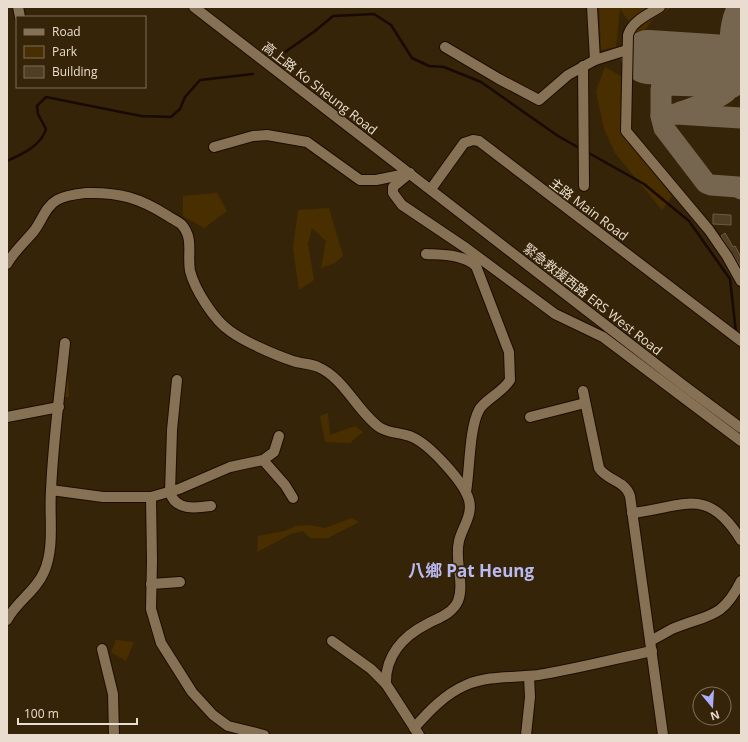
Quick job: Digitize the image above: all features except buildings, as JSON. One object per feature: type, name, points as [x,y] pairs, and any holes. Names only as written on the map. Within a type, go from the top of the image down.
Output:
[{"type":"street","name":"高上路 Ko Sheung Road","points":[[194,7],[431,189]]},
{"type":"street","points":[[592,7],[595,60]]},
{"type":"street","points":[[660,7],[639,20],[630,28],[628,35],[627,134],[709,230],[727,256],[741,281]]},
{"type":"street","points":[[445,47],[539,100],[568,74],[595,60],[627,50]]},
{"type":"street","points":[[583,66],[585,136],[584,186]]},
{"type":"street","points":[[214,146],[253,136],[267,135],[307,142],[360,180],[376,180],[410,174]]},
{"type":"street","name":"主路 Main Road","points":[[431,189],[464,143],[473,140],[479,141],[741,341]]},
{"type":"street","points":[[410,174],[393,187],[393,193],[402,205],[466,248],[554,314],[603,337],[741,441]]},
{"type":"street","name":"緊急救援西路 ERS West Road","points":[[431,189],[682,386],[692,391],[741,428]]},
{"type":"street","points":[[7,264],[22,243],[35,229],[45,210],[56,200],[77,194],[106,193],[135,198],[181,224],[189,237],[190,270],[198,289],[223,326],[243,339],[292,361],[318,367],[340,384],[368,417],[380,427],[390,432],[410,436],[421,441],[431,451],[466,492],[470,502],[470,510],[459,541],[460,592],[458,602],[453,609],[413,632],[395,651],[387,667],[386,684]]},
{"type":"street","points":[[426,254],[457,256],[469,260],[476,266],[480,272],[496,321],[509,352],[510,380],[501,392],[480,408],[475,422],[466,492]]},
{"type":"street","points":[[7,620],[12,611],[35,587],[44,573],[50,550],[51,490],[65,343]]},
{"type":"street","points":[[177,380],[172,430],[170,492],[172,499],[180,506],[196,508],[211,506]]},
{"type":"street","points":[[583,391],[599,468],[602,472],[624,486],[629,492],[663,735]]},
{"type":"street","points":[[530,417],[585,403]]},
{"type":"street","points":[[7,417],[59,407]]},
{"type":"street","points":[[51,490],[103,498],[151,498],[230,468],[263,460],[274,452],[279,436]]},
{"type":"street","points":[[263,460],[285,485],[293,498]]},
{"type":"street","points":[[151,498],[151,609],[156,630],[175,668],[205,708],[224,723],[264,735]]},
{"type":"street","points":[[632,513],[685,503],[702,504],[716,510],[741,540]]},
{"type":"street","points":[[332,642],[371,669],[386,684],[417,731],[437,704],[465,685],[489,679],[530,676],[651,646],[672,629],[708,618],[722,608],[734,596],[741,581]]},
{"type":"street","points":[[151,584],[180,582]]},
{"type":"street","points":[[102,649],[113,694],[114,735]]},
{"type":"street","points":[[529,734],[530,676]]},
{"type":"green space","points":[[599,7],[672,7],[653,19],[640,37],[620,9],[616,47],[601,50]]},
{"type":"green space","points":[[605,67],[621,76],[622,134],[672,196],[662,210],[615,153],[604,129],[596,91]]},
{"type":"green space","points":[[217,193],[227,211],[204,228],[183,216],[183,196]]},
{"type":"green space","points":[[329,208],[343,256],[335,263],[321,268],[326,241],[312,228],[308,244],[314,280],[299,290],[293,248],[298,210]]},
{"type":"green space","points":[[68,378],[69,397],[64,397],[54,384]]},
{"type":"green space","points":[[328,413],[330,435],[355,426],[363,432],[350,443],[325,442],[320,416]]},
{"type":"green space","points":[[352,518],[359,522],[328,538],[310,538],[303,531],[291,534],[257,552],[258,536],[284,531],[296,526],[309,525],[325,528]]},
{"type":"green space","points":[[116,640],[134,642],[126,661],[111,652]]},
{"type":"waterway","points":[[275,59],[315,31],[333,16],[374,14],[391,25],[412,58],[429,66],[444,67],[481,82],[558,136],[581,149]]},
{"type":"waterway","points":[[7,161],[30,149],[44,135],[46,129],[38,114],[37,106],[46,97],[141,116],[171,117],[180,109],[185,97],[200,80],[253,74]]},
{"type":"waterway","points":[[587,152],[644,184],[689,221],[730,279],[736,333]]},
{"type":"taxiway","points":[[680,112],[718,97],[726,92],[733,83],[734,67],[730,46],[730,35],[733,18],[737,9],[741,8]]},
{"type":"taxiway","points":[[661,116],[661,89],[665,85],[733,87]]},
{"type":"taxiway","points":[[741,118],[676,114],[661,116],[664,128],[706,183],[711,185],[738,187],[741,189]]},
{"type":"runway","points":[[648,57],[741,63]]},
{"type":"district","name":"八鄉 Pat Heung","points":[[471,570]]}]
